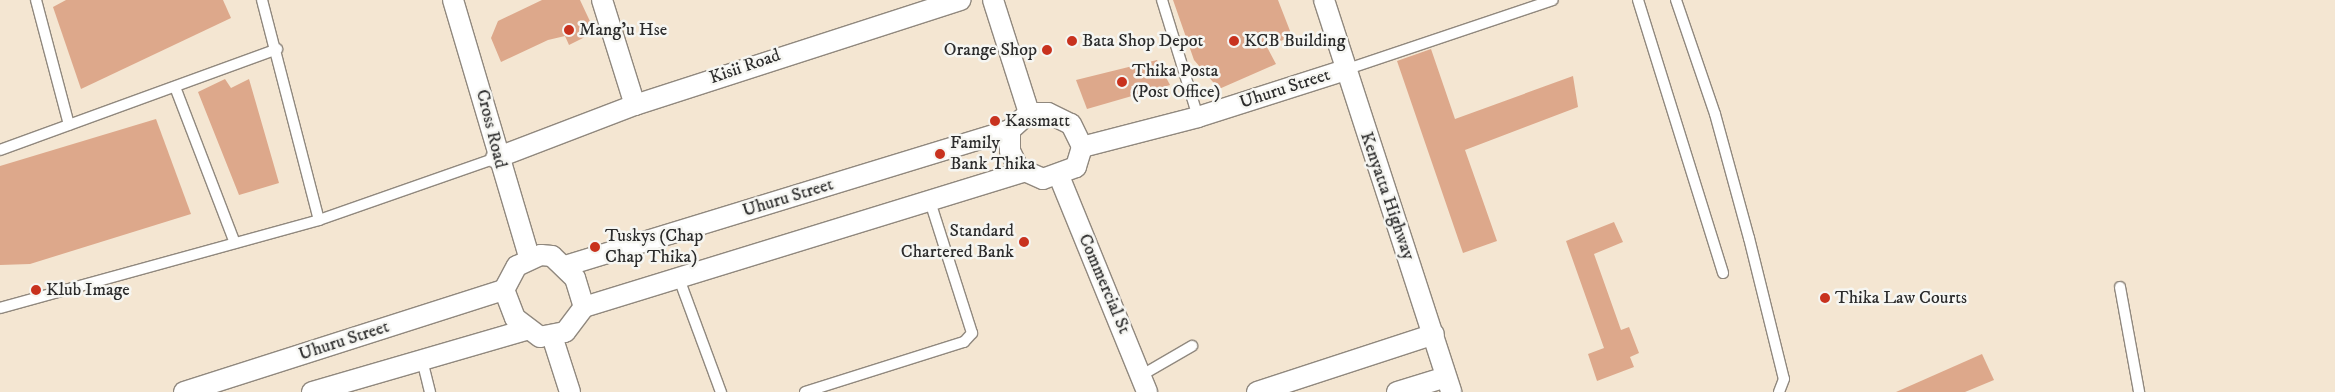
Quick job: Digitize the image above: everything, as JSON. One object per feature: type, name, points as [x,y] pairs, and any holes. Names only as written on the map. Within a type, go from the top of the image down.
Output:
[{"type":"street","name":"Cross Road","points":[[453,0],[481,86],[496,158],[529,257]]},
{"type":"street","points":[[602,0],[635,104]]},
{"type":"street","name":"Kisii Road","points":[[496,158],[635,104],[961,0]]},
{"type":"street","points":[[993,0],[1030,114]]},
{"type":"street","name":"Kenyatta Highway","points":[[1324,0],[1345,70],[1449,384]]},
{"type":"street","name":"Uhuru Street","points":[[1082,147],[1198,117],[1345,70]]},
{"type":"street","points":[[584,307],[575,278],[565,266],[552,256],[529,257],[509,275],[504,290],[525,330],[540,337],[552,336],[574,326],[584,307],[678,275],[929,198],[1024,172],[1043,179],[1060,176],[1076,167],[1082,147],[1071,124],[1048,113],[1030,114],[1010,130],[1010,151],[1024,172]]},
{"type":"street","name":"Uhuru Street","points":[[565,266],[1010,130]]},
{"type":"street","name":"Commercial St","points":[[1060,176],[1145,384]]},
{"type":"street","name":"Uhuru Street","points":[[184,392],[504,290]]},
{"type":"street","points":[[312,392],[525,330]]},
{"type":"street","points":[[1257,392],[1434,334]]},
{"type":"street","points":[[552,336],[570,392]]},
{"type":"street","points":[[1397,392],[1449,384]]},
{"type":"lane","points":[[36,0],[69,125]]},
{"type":"lane","points":[[262,0],[277,49],[319,220]]},
{"type":"lane","points":[[1162,0],[1198,117]]},
{"type":"lane","points":[[1345,70],[1553,0]]},
{"type":"lane","points":[[1638,0],[1723,273]]},
{"type":"lane","points":[[1676,0],[1715,114],[1749,238],[1784,379],[1779,392]]},
{"type":"lane","points":[[0,150],[277,49]]},
{"type":"lane","points":[[175,87],[235,243]]},
{"type":"lane","points":[[0,308],[319,220],[496,158]]},
{"type":"lane","points":[[805,392],[964,342],[972,333],[929,198]]},
{"type":"lane","points":[[678,275],[721,392]]},
{"type":"lane","points":[[2120,287],[2139,392]]},
{"type":"lane","points":[[1145,384],[1192,346]]},
{"type":"lane","points":[[422,360],[430,392]]},
{"type":"building","points":[[66,0],[223,0],[231,18],[81,89],[53,7]]},
{"type":"building","name":"Mang'u Hse","points":[[542,0],[580,0],[595,32],[569,45],[565,36],[548,40],[501,62],[491,38],[498,21]]},
{"type":"building","name":"KCB Building","points":[[1173,0],[1278,0],[1292,36],[1267,47],[1276,64],[1219,89],[1194,60]]},
{"type":"building","points":[[1431,49],[1455,119],[1573,76],[1578,107],[1465,150],[1497,241],[1463,253],[1397,61]]},
{"type":"building","name":"Thika Posta (Post Office)","points":[[1157,60],[1170,85],[1087,109],[1076,80]]},
{"type":"building","points":[[225,79],[231,88],[249,79],[279,183],[239,195],[198,92]]},
{"type":"building","points":[[156,119],[191,214],[30,264],[0,265],[0,166]]},
{"type":"building","points":[[1614,222],[1623,242],[1594,254],[1621,330],[1629,327],[1639,353],[1630,357],[1634,367],[1597,381],[1588,354],[1604,348],[1566,241]]},
{"type":"building","points":[[1982,354],[1994,380],[1965,392],[1896,392]]},
{"type":"place","name":"Mang'u Hse","points":[[569,30]]},
{"type":"place","name":"Bata Shop Depot","points":[[1072,41]]},
{"type":"place","name":"KCB Building","points":[[1234,41]]},
{"type":"place","name":"Orange Shop","points":[[1047,50]]},
{"type":"place","name":"Thika Posta (Post Office)","points":[[1122,82]]},
{"type":"place","name":"Kassmatt","points":[[995,121]]},
{"type":"place","name":"Family Bank Thika","points":[[940,154]]},
{"type":"place","name":"Standard Chartered Bank","points":[[1024,242]]},
{"type":"place","name":"Tuskys (Chap Chap Thika)","points":[[595,247]]},
{"type":"place","name":"Klub Image","points":[[36,290]]},
{"type":"place","name":"Thika Law Courts","points":[[1825,298]]}]
